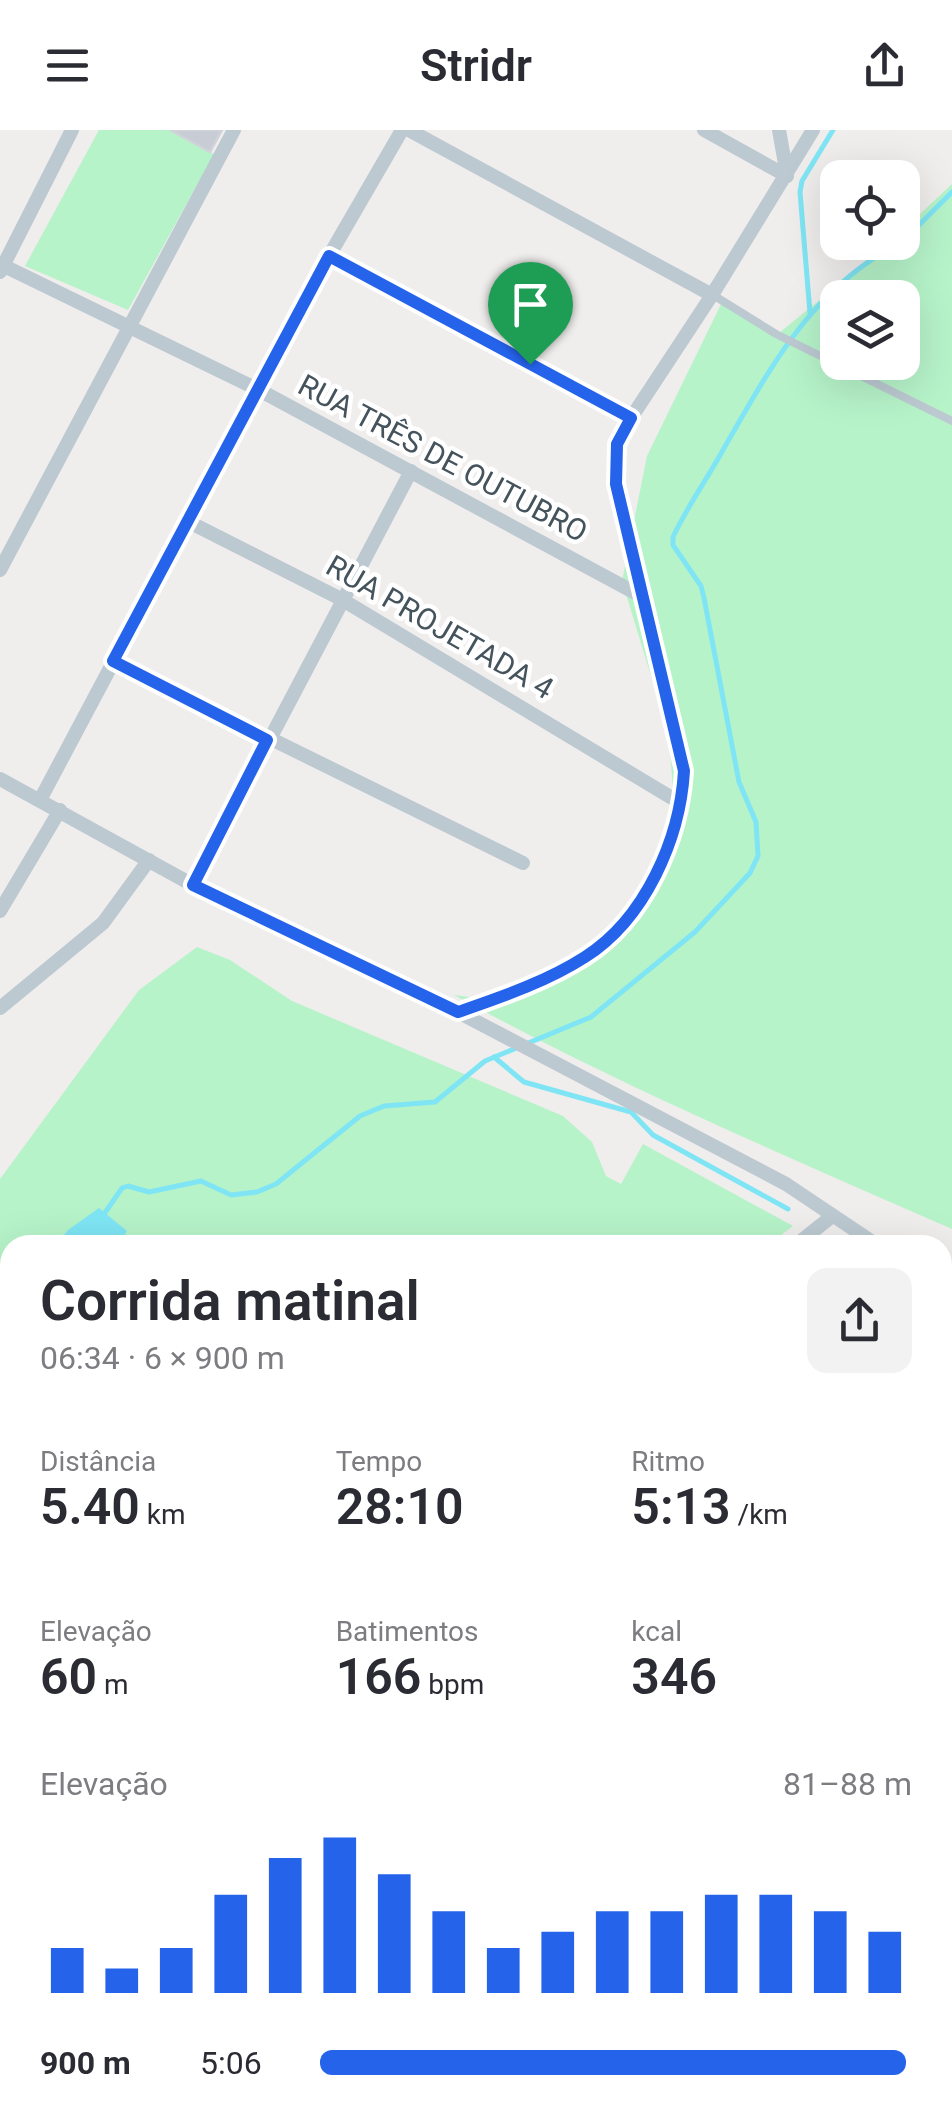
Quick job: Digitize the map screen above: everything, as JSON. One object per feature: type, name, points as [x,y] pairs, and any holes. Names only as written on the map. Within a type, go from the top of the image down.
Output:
[{"type":"street","points":[[1,268],[72,130]]},
{"type":"street","points":[[0,570],[234,130]]},
{"type":"street","points":[[40,800],[329,256],[406,130],[712,295]]},
{"type":"street","points":[[704,130],[787,176]]},
{"type":"street","points":[[779,130],[787,176]]},
{"type":"street","points":[[458,1012],[517,992],[586,956],[612,934],[654,878],[682,804],[684,771],[614,468],[617,444],[813,130]]},
{"type":"street","points":[[329,256],[631,418]]},
{"type":"street","name":"RUA TRÊS DE OUTUBRO","points":[[1,268],[261,390],[643,597]]},
{"type":"street","points":[[193,885],[411,471]]},
{"type":"street","name":"RUA PROJETADA 4","points":[[189,522],[341,599],[660,787],[682,804]]},
{"type":"street","points":[[113,661],[523,864]]},
{"type":"street","points":[[0,779],[193,885],[458,1012],[786,1184],[861,1235]]},
{"type":"street","points":[[0,911],[60,810]]},
{"type":"street","points":[[0,1008],[103,923],[149,860]]},
{"type":"street","points":[[809,1235],[832,1217]]},
{"type":"lane","points":[[712,295],[776,334],[952,421]]},
{"type":"green space","points":[[99,130],[170,130],[214,154],[128,310],[25,266]]},
{"type":"green space","points":[[952,184],[952,1229],[638,1089],[454,995],[508,1002],[567,968],[639,909],[674,806],[669,735],[622,581],[647,456],[724,298],[779,333],[820,300],[820,380],[920,380],[920,280],[844,280],[869,260],[920,260],[920,214]]},
{"type":"green space","points":[[197,947],[230,960],[292,1001],[563,1116],[592,1142],[606,1176],[621,1184],[643,1144],[793,1226],[781,1235],[124,1235],[127,1230],[68,1230],[64,1235],[0,1235],[0,1179],[139,990]]},
{"type":"water","points":[[99,1208],[127,1231],[125,1235],[64,1235]]},
{"type":"building","points":[[170,130],[222,130],[210,152]]},
{"type":"waterway","points":[[810,313],[800,192],[802,181],[833,130]]},
{"type":"waterway","points":[[920,224],[952,192]]},
{"type":"waterway","points":[[102,1217],[122,1188],[128,1186],[149,1192],[201,1181],[231,1195],[257,1192],[276,1184],[360,1116],[384,1106],[435,1102],[485,1061],[591,1017],[695,932],[750,873],[758,856],[756,822],[739,782],[701,586],[673,545],[673,537],[777,359],[818,306],[872,260]]},
{"type":"waterway","points":[[494,1057],[524,1082],[631,1112],[653,1135],[788,1209]]},
{"type":"route","points":[[329,256],[530,364],[631,418],[614,457],[616,484],[684,771],[682,804],[654,878],[612,934],[586,956],[517,992],[458,1012],[193,885],[267,740],[113,661],[261,390],[329,256]]}]
